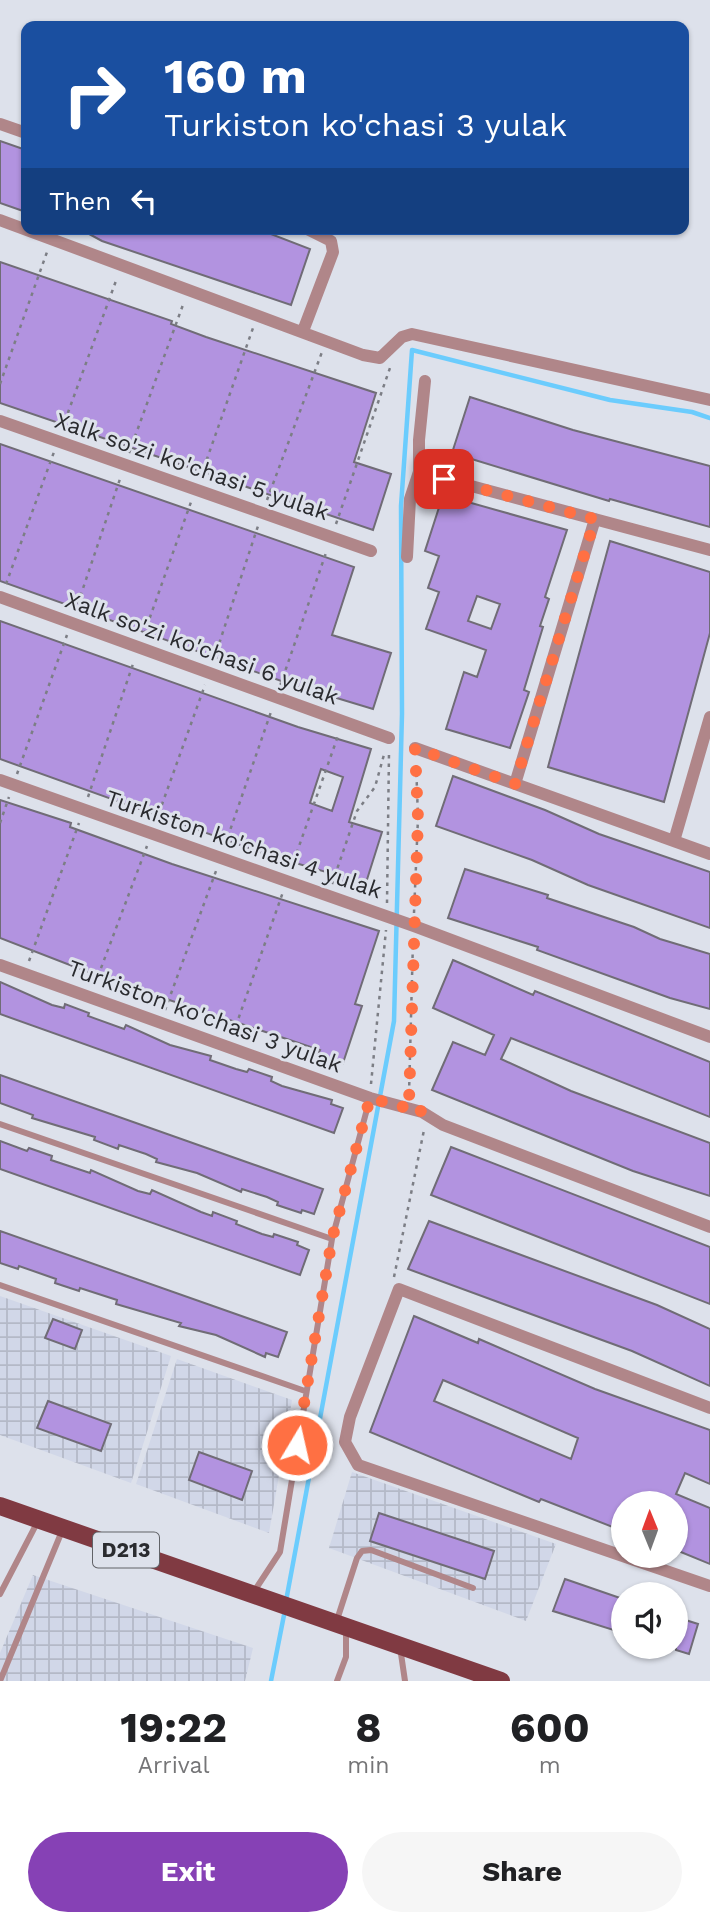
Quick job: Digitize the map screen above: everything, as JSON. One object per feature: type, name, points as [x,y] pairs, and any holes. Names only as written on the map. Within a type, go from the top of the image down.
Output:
[{"type":"main road","name":"D213","points":[[0,1506],[501,1681]]},
{"type":"street","points":[[0,124],[21,131]]},
{"type":"street","points":[[0,220],[21,228]]},
{"type":"street","points":[[41,235],[363,355],[380,358],[401,337],[412,334],[710,400]]},
{"type":"street","points":[[303,331],[333,251],[331,241],[319,235]]},
{"type":"street","points":[[407,557],[411,499],[419,472],[419,440],[425,381]]},
{"type":"street","name":"Xalk so'zi ko'chasi 5 yulak","points":[[0,421],[371,551]]},
{"type":"street","points":[[419,472],[710,550]]},
{"type":"street","points":[[515,784],[595,519]]},
{"type":"street","name":"Xalk so'zi ko'chasi 6 yulak","points":[[0,597],[389,738]]},
{"type":"street","points":[[674,841],[710,717]]},
{"type":"street","points":[[415,748],[710,854]]},
{"type":"street","name":"Turkiston ko'chasi 4 yulak","points":[[0,780],[414,926],[710,1037]]},
{"type":"street","name":"Turkiston ko'chasi 3 yulak","points":[[0,965],[370,1098],[422,1112],[443,1125],[710,1227]]},
{"type":"street","points":[[710,1408],[399,1289],[350,1417],[345,1442],[358,1465],[710,1586]]},
{"type":"lane","points":[[253,1595],[280,1552],[332,1239],[370,1098]]},
{"type":"lane","points":[[0,1124],[332,1239]]},
{"type":"lane","points":[[0,1285],[305,1391]]},
{"type":"lane","points":[[0,1594],[39,1519]]},
{"type":"lane","points":[[1,1681],[63,1528]]},
{"type":"lane","points":[[337,1681],[346,1657],[337,1623],[357,1558],[362,1551],[372,1550],[473,1588]]},
{"type":"lane","points":[[400,1645],[405,1681]]},
{"type":"path","points":[[0,384],[52,239]]},
{"type":"path","points":[[0,823],[124,465],[189,289]]},
{"type":"path","points":[[160,1023],[221,858],[393,362]]},
{"type":"path","points":[[327,896],[357,811],[374,787],[389,738]]},
{"type":"path","points":[[399,1289],[393,1275],[425,1126],[422,1112],[409,1101],[418,818],[415,748]]},
{"type":"shaded area","points":[[0,1296],[171,1356],[131,1483],[0,1435]]},
{"type":"shaded area","points":[[177,1359],[292,1400],[269,1533],[136,1484]]},
{"type":"shaded area","points":[[352,1472],[556,1544],[526,1621],[329,1548]]},
{"type":"shaded area","points":[[33,1575],[253,1648],[245,1681],[0,1681],[0,1653]]},
{"type":"building","points":[[0,141],[21,148],[21,210],[0,203]]},
{"type":"building","points":[[91,235],[274,235],[310,249],[291,305]]},
{"type":"building","points":[[0,262],[172,321],[171,324],[206,337],[376,393],[354,462],[391,474],[373,530],[0,403]]},
{"type":"building","points":[[470,397],[573,430],[710,466],[710,527],[610,499],[609,501],[452,453]]},
{"type":"building","points":[[0,444],[354,567],[332,635],[391,653],[373,709],[287,683],[0,581]]},
{"type":"building","points":[[443,495],[567,530],[545,597],[549,599],[540,626],[543,627],[524,690],[529,692],[510,748],[446,729],[464,672],[477,677],[486,650],[426,629],[439,592],[428,588],[439,556],[425,551]],"holes":[[[477,596],[500,604],[491,629],[468,621]]]},
{"type":"building","points":[[610,541],[710,572],[710,633],[664,802],[548,767]]},
{"type":"building","points":[[0,621],[298,727],[371,749],[349,822],[382,832],[364,889],[338,880],[340,876],[265,854],[0,759]],"holes":[[[321,769],[343,777],[332,811],[310,803]]]},
{"type":"building","points":[[453,776],[545,810],[599,834],[710,872],[710,928],[588,885],[532,860],[436,826]]},
{"type":"building","points":[[0,800],[71,823],[70,827],[172,864],[379,931],[355,1004],[362,1006],[343,1063],[318,1054],[320,1050],[106,979],[0,938]]},
{"type":"building","points":[[465,869],[548,895],[547,898],[710,954],[710,1009],[670,998],[537,950],[538,947],[448,918]]},
{"type":"building","points":[[453,960],[533,995],[535,991],[710,1062],[710,1117],[511,1038],[501,1059],[571,1091],[710,1143],[710,1196],[633,1171],[432,1090],[453,1042],[485,1055],[494,1035],[433,1008]]},
{"type":"building","points":[[0,982],[52,1005],[64,1008],[65,1004],[124,1029],[126,1025],[170,1045],[211,1056],[210,1060],[272,1077],[271,1081],[282,1086],[332,1100],[331,1104],[343,1108],[334,1133],[0,1014]]},
{"type":"building","points":[[0,1075],[323,1189],[314,1214],[302,1210],[301,1213],[277,1205],[278,1202],[267,1197],[242,1189],[241,1192],[197,1173],[156,1162],[157,1159],[146,1154],[119,1145],[118,1149],[94,1140],[95,1137],[32,1118],[33,1115],[0,1103]]},
{"type":"building","points":[[0,1141],[27,1151],[29,1148],[52,1156],[51,1160],[90,1173],[91,1170],[138,1191],[150,1194],[152,1190],[201,1212],[212,1216],[213,1212],[237,1221],[236,1224],[262,1234],[273,1237],[274,1234],[298,1242],[297,1245],[309,1250],[300,1275],[0,1169]]},
{"type":"building","points":[[451,1147],[710,1247],[710,1304],[431,1195]]},
{"type":"building","points":[[429,1221],[657,1305],[710,1329],[710,1386],[632,1351],[408,1269]]},
{"type":"building","points":[[0,1231],[287,1332],[278,1357],[266,1353],[265,1357],[216,1335],[179,1326],[181,1323],[116,1304],[117,1300],[80,1288],[79,1291],[55,1283],[56,1279],[19,1266],[18,1269],[0,1263]]},
{"type":"building","points":[[414,1316],[478,1343],[479,1339],[595,1389],[710,1430],[710,1484],[685,1473],[677,1491],[611,1491],[611,1526],[541,1499],[539,1502],[370,1432]],"holes":[[[443,1380],[578,1438],[571,1459],[434,1401]]]},
{"type":"building","points":[[53,1319],[82,1330],[75,1349],[45,1338]]},
{"type":"building","points":[[48,1401],[111,1424],[101,1451],[37,1428]]},
{"type":"building","points":[[199,1452],[252,1471],[242,1500],[189,1480]]},
{"type":"building","points":[[688,1499],[710,1508],[710,1564],[688,1555]]},
{"type":"building","points":[[379,1513],[494,1551],[485,1579],[370,1541]]},
{"type":"building","points":[[565,1579],[611,1595],[611,1629],[553,1611]]},
{"type":"building","points":[[688,1621],[698,1624],[688,1654]]},
{"type":"waterway","points":[[286,1601],[394,1021],[402,714],[401,506],[412,350],[610,400],[692,412],[710,418]]},
{"type":"waterway","points":[[271,1681],[285,1610]]},
{"type":"route","points":[[297,1445],[332,1239],[370,1098],[422,1112],[409,1101],[418,818],[415,748],[515,784],[595,519],[444,479]]}]
